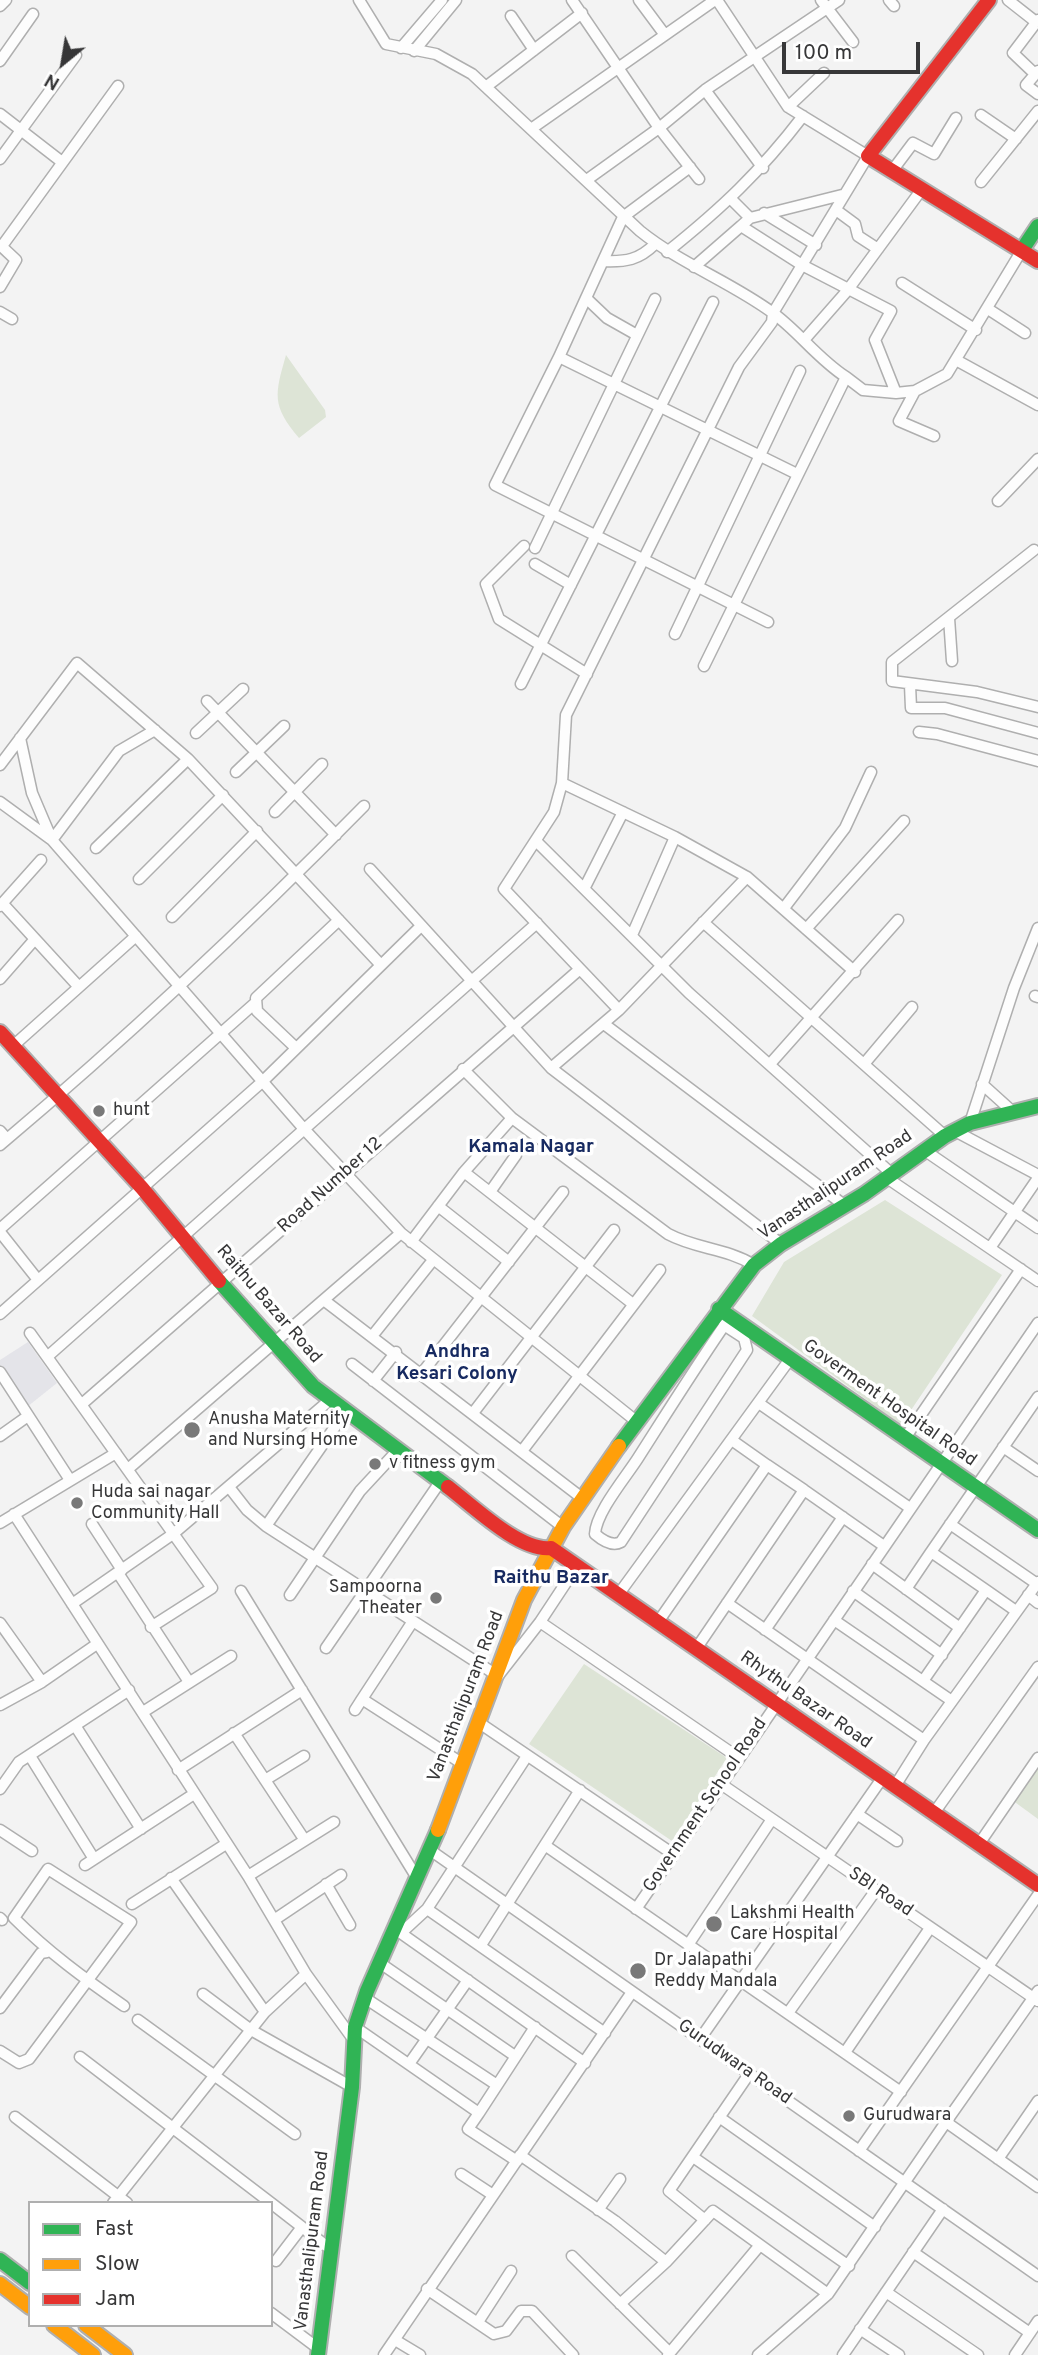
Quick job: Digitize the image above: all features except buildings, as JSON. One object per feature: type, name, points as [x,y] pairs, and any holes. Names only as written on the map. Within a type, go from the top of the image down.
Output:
[{"type":"main road","points":[[989,0],[868,156],[1038,261]]},
{"type":"main road","points":[[1022,250],[1038,226]]},
{"type":"main road","name":"Raithu Bazar Road","points":[[0,1032],[142,1188],[221,1284],[313,1386],[520,1541],[537,1550],[551,1548]]},
{"type":"main road","name":"Vanasthalipuram Road","points":[[319,2352],[329,2249],[352,2087],[354,2033],[365,1998],[398,1931],[430,1850],[498,1676],[524,1600],[563,1527],[636,1421],[724,1317],[754,1265],[781,1244],[889,1176],[950,1133],[970,1123],[1038,1106]]},
{"type":"main road","name":"Goverment Hospital Road","points":[[724,1317],[790,1359],[1038,1530]]},
{"type":"main road","name":"Rhythu Bazar Road","points":[[551,1548],[1038,1885]]},
{"type":"main road","points":[[0,2260],[28,2281]]},
{"type":"main road","points":[[0,2284],[28,2305]]},
{"type":"main road","points":[[57,2327],[93,2355]]},
{"type":"main road","points":[[89,2327],[125,2355]]},
{"type":"street","points":[[0,6],[6,0]]},
{"type":"street","points":[[359,0],[379,37],[392,47],[449,60],[487,86],[587,179],[623,217],[655,244],[773,313],[827,364],[863,390],[896,393],[915,391],[947,374],[1022,250]]},
{"type":"street","points":[[401,48],[442,0]]},
{"type":"street","points":[[414,51],[456,0]]},
{"type":"street","points":[[572,0],[659,128],[699,179]]},
{"type":"street","points":[[639,0],[665,35]]},
{"type":"street","points":[[531,129],[617,66],[716,0],[788,107],[868,156],[773,313],[772,322],[739,367],[708,429],[566,715],[562,783],[554,813],[504,889],[619,1010]]},
{"type":"street","points":[[587,179],[825,4],[839,0]]},
{"type":"street","points":[[1008,0],[1037,21],[1013,53],[1036,72],[1026,85],[1038,94]]},
{"type":"street","points":[[825,4],[853,42]]},
{"type":"street","points":[[487,86],[582,13]]},
{"type":"street","points":[[0,61],[33,14]]},
{"type":"street","points":[[511,16],[534,50]]},
{"type":"street","points":[[0,159],[76,55]]},
{"type":"street","points":[[788,107],[824,73]]},
{"type":"street","points":[[0,286],[16,260],[1,245],[118,86]]},
{"type":"street","points":[[705,90],[763,168]]},
{"type":"street","points":[[981,182],[1038,111]]},
{"type":"street","points":[[0,114],[62,162]]},
{"type":"street","points":[[981,115],[1016,139]]},
{"type":"street","points":[[667,252],[731,200],[763,168],[803,116]]},
{"type":"street","points":[[892,171],[913,143],[934,153],[956,118]]},
{"type":"street","points":[[690,167],[623,217],[559,357],[495,485],[768,622]]},
{"type":"street","points":[[804,340],[847,291],[922,189]]},
{"type":"street","points":[[694,267],[750,218],[842,195]]},
{"type":"street","points":[[731,200],[750,218]]},
{"type":"street","points":[[836,211],[855,224],[858,236],[878,250]]},
{"type":"street","points":[[764,213],[816,244]]},
{"type":"street","points":[[741,226],[847,291],[891,311],[875,340],[896,393]]},
{"type":"street","points":[[603,261],[626,262],[643,256],[655,244]]},
{"type":"street","points":[[902,283],[976,330]]},
{"type":"street","points":[[586,298],[607,318],[637,335]]},
{"type":"street","points":[[587,674],[542,643],[499,619],[486,584],[529,547],[551,513],[655,299]]},
{"type":"street","points":[[521,684],[713,302]]},
{"type":"street","points":[[988,309],[1025,332]]},
{"type":"street","points":[[0,312],[12,320]]},
{"type":"street","points":[[559,357],[797,474]]},
{"type":"street","points":[[956,359],[1038,405]]},
{"type":"street","points":[[675,634],[800,371]]},
{"type":"street","points":[[704,666],[846,377]]},
{"type":"street","points":[[915,391],[899,421],[934,436]]},
{"type":"street","points":[[998,501],[1038,458]]},
{"type":"street","points":[[1034,550],[892,662],[892,681],[977,692],[1038,707]]},
{"type":"street","points":[[536,564],[571,585]]},
{"type":"street","points":[[949,618],[952,661]]},
{"type":"street","points":[[0,765],[77,663],[188,759],[380,964]]},
{"type":"street","points":[[910,685],[911,708],[945,708],[1038,733]]},
{"type":"street","points":[[196,733],[243,689]]},
{"type":"street","points":[[207,701],[335,835]]},
{"type":"street","points":[[236,772],[284,726]]},
{"type":"street","points":[[52,840],[119,751],[155,730]]},
{"type":"street","points":[[919,732],[937,734],[1038,761]]},
{"type":"street","points":[[20,738],[32,793],[52,840]]},
{"type":"street","points":[[96,848],[188,759]]},
{"type":"street","points":[[275,812],[323,765]]},
{"type":"street","points":[[784,908],[845,828],[871,772]]},
{"type":"street","points":[[562,783],[675,837],[747,877],[855,972]]},
{"type":"street","points":[[139,879],[223,795]]},
{"type":"street","points":[[0,802],[52,840],[262,1082],[401,1233],[636,1421]]},
{"type":"street","points":[[2,1138],[59,1096],[179,986],[364,806]]},
{"type":"street","points":[[585,887],[623,812]]},
{"type":"street","points":[[806,929],[904,821]]},
{"type":"street","points":[[172,918],[257,831]]},
{"type":"street","points":[[632,934],[675,837]]},
{"type":"street","points":[[537,842],[663,966],[889,1176],[1038,1281]]},
{"type":"street","points":[[41,860],[1,905],[79,987]]},
{"type":"street","points":[[370,869],[551,1068],[781,1244]]},
{"type":"street","points":[[551,1068],[619,1010],[747,877]]},
{"type":"street","points":[[38,1280],[0,1230],[222,1034],[254,1004],[256,998],[340,920]]},
{"type":"street","points":[[770,1065],[855,972],[898,920]]},
{"type":"street","points":[[703,922],[864,1064],[950,1133],[1038,1176],[990,1248]]},
{"type":"street","points":[[47,1357],[537,923]]},
{"type":"street","points":[[0,1314],[262,1082],[421,926]]},
{"type":"street","points":[[970,1123],[1038,928]]},
{"type":"street","points":[[13,1046],[136,936]]},
{"type":"street","points":[[0,979],[35,939]]},
{"type":"street","name":"Road Number 12","points":[[82,1404],[580,969]]},
{"type":"street","points":[[254,1004],[257,1011],[296,1048]]},
{"type":"street","points":[[864,1064],[912,1007]]},
{"type":"street","points":[[604,1024],[844,1205]]},
{"type":"street","points":[[463,1069],[512,1118],[668,1234],[691,1246],[716,1248],[754,1265]]},
{"type":"street","points":[[982,1084],[1013,1112]]},
{"type":"street","points":[[411,1242],[464,1172],[512,1118]]},
{"type":"street","points":[[924,1150],[1038,1228]]},
{"type":"street","points":[[490,1192],[516,1155]]},
{"type":"street","points":[[464,1172],[633,1304]]},
{"type":"street","points":[[422,1373],[537,1229],[563,1192]]},
{"type":"street","points":[[439,1206],[509,1262]]},
{"type":"street","points":[[472,1413],[614,1230]]},
{"type":"street","points":[[128,1469],[401,1233]]},
{"type":"street","points":[[373,1335],[433,1260]]},
{"type":"street","points":[[905,1438],[1021,1269]]},
{"type":"street","points":[[522,1451],[660,1270]]},
{"type":"street","points":[[325,1301],[396,1352],[582,1498]]},
{"type":"street","points":[[724,1317],[744,1338],[747,1350],[621,1542],[618,1544],[603,1540],[595,1534],[602,1515],[724,1317]]},
{"type":"street","name":"Government School Road","points":[[636,1909],[1038,1322]]},
{"type":"street","points":[[30,1333],[212,1588],[152,1628]]},
{"type":"street","points":[[373,1381],[396,1352]]},
{"type":"street","points":[[618,1595],[760,1404],[790,1359]]},
{"type":"street","points":[[352,1364],[563,1527]]},
{"type":"street","points":[[0,1372],[70,1480]]},
{"type":"street","points":[[906,1589],[1038,1397]]},
{"type":"street","points":[[72,1604],[173,1534],[331,1399]]},
{"type":"street","points":[[760,1404],[910,1508]]},
{"type":"street","points":[[266,1526],[346,1411]]},
{"type":"street","points":[[0,1436],[28,1416]]},
{"type":"street","points":[[733,1441],[884,1546]]},
{"type":"street","points":[[1003,1447],[1038,1471]]},
{"type":"street","points":[[290,1595],[360,1491],[398,1450]]},
{"type":"street","points":[[0,1523],[116,1453]]},
{"type":"street","points":[[657,1622],[767,1465]]},
{"type":"street","points":[[326,1648],[440,1482]]},
{"type":"street","points":[[229,1487],[247,1510],[266,1526],[498,1676],[540,1622],[577,1566]]},
{"type":"street","points":[[696,1648],[804,1490]]},
{"type":"street","points":[[14,1514],[248,1875],[306,1974],[354,2033],[409,2064],[480,2112]]},
{"type":"street","points":[[765,1630],[843,1517]]},
{"type":"street","points":[[92,1524],[152,1628],[190,1682]]},
{"type":"street","points":[[700,2039],[857,1814],[889,1782],[924,1740],[1037,1583],[950,1524]]},
{"type":"street","points":[[931,1552],[1016,1611]]},
{"type":"street","points":[[872,1564],[960,1629]]},
{"type":"street","points":[[923,1681],[986,1590]]},
{"type":"street","points":[[241,1591],[417,1878]]},
{"type":"street","points":[[853,1591],[942,1655]]},
{"type":"street","points":[[1028,1595],[1038,1603]]},
{"type":"street","points":[[726,1603],[924,1740]]},
{"type":"street","points":[[834,1619],[952,1701]]},
{"type":"street","points":[[355,1710],[413,1621]]},
{"type":"street","points":[[540,1622],[739,1758]]},
{"type":"street","points":[[0,1623],[43,1682]]},
{"type":"street","points":[[0,1644],[10,1638]]},
{"type":"street","points":[[0,1705],[43,1682],[97,1644]]},
{"type":"street","points":[[143,1712],[231,1656]]},
{"type":"street","points":[[934,1813],[1038,1667]]},
{"type":"street","points":[[0,1789],[19,1762],[129,1690]]},
{"type":"street","points":[[178,1770],[302,1690]]},
{"type":"street","points":[[362,1699],[463,1765]]},
{"type":"street","points":[[478,1722],[673,1854]]},
{"type":"street","points":[[76,1727],[141,1829]]},
{"type":"street","points":[[234,1733],[304,1839]]},
{"type":"street","points":[[30,1756],[94,1859]]},
{"type":"street","points":[[265,1780],[304,1756]]},
{"type":"street","points":[[527,1756],[427,1909],[398,1931],[585,2063]]},
{"type":"street","points":[[979,1844],[1038,1758]]},
{"type":"street","name":"SBI Road","points":[[721,1784],[930,1928],[1036,1997]]},
{"type":"street","points":[[481,1945],[580,1790]]},
{"type":"street","points":[[85,1865],[194,1794]]},
{"type":"street","points":[[857,1814],[897,1841]]},
{"type":"street","points":[[688,1945],[772,1819]]},
{"type":"street","points":[[248,1875],[334,1822]]},
{"type":"street","points":[[0,1830],[32,1851]]},
{"type":"street","points":[[132,1904],[226,1844]]},
{"type":"street","points":[[545,1846],[846,2051],[901,2092]]},
{"type":"street","name":"Gurudwara Road","points":[[430,1850],[1038,2276]]},
{"type":"street","points":[[0,2051],[19,2063],[29,2059],[88,1981],[131,1923],[48,1869],[14,1918],[47,1952],[88,1981],[124,2006]]},
{"type":"street","points":[[274,1920],[341,1875]]},
{"type":"street","points":[[171,1878],[265,2012]]},
{"type":"street","points":[[326,1884],[351,1925]]},
{"type":"street","points":[[788,2013],[876,1890]]},
{"type":"street","points":[[859,2151],[1038,1895]]},
{"type":"street","points":[[427,1909],[605,2033]]},
{"type":"street","points":[[846,2051],[930,1928]]},
{"type":"street","points":[[0,2008],[41,1953],[47,1952]]},
{"type":"street","points":[[380,1963],[515,2056]]},
{"type":"street","points":[[15,2117],[119,2201],[173,2126],[265,2012],[306,1974]]},
{"type":"street","points":[[409,2064],[468,1980]]},
{"type":"street","points":[[384,2355],[632,1992]]},
{"type":"street","points":[[203,1994],[251,2030],[352,2087]]},
{"type":"street","points":[[758,2355],[828,2294],[1036,1997]]},
{"type":"street","points":[[365,1998],[497,2084]]},
{"type":"street","points":[[138,2020],[295,2134]]},
{"type":"street","points":[[535,2027],[468,2129],[598,2210],[666,2262]]},
{"type":"street","points":[[80,2057],[268,2201]]},
{"type":"street","points":[[705,2220],[669,2191],[749,2074]]},
{"type":"street","points":[[998,2159],[1038,2101]]},
{"type":"street","points":[[719,2117],[875,2227]]},
{"type":"street","points":[[946,2122],[1038,2187]]},
{"type":"street","points":[[693,2157],[849,2266]]},
{"type":"street","points":[[461,2174],[493,2195]]},
{"type":"street","points":[[598,2210],[620,2179]]},
{"type":"street","points":[[273,2205],[329,2249]]},
{"type":"street","points":[[848,2353],[860,2329],[943,2209]]},
{"type":"street","points":[[621,2304],[666,2262],[712,2210],[828,2294]]},
{"type":"street","points":[[276,2261],[302,2227]]},
{"type":"street","points":[[572,2256],[669,2354],[761,2245]]},
{"type":"street","points":[[913,2252],[1030,2333]]},
{"type":"street","points":[[478,2322],[511,2272]]},
{"type":"street","points":[[427,2289],[494,2334],[500,2334],[521,2311],[532,2311],[573,2355]]},
{"type":"street","points":[[886,2292],[978,2355]]},
{"type":"street","points":[[273,2315],[319,2352]]},
{"type":"street","points":[[1015,2355],[1038,2320]]},
{"type":"street","points":[[860,2329],[899,2355]]},
{"type":"street","points":[[395,2340],[420,2355]]},
{"type":"shaded area","points":[[286,355],[325,410],[326,417],[299,438],[284,417],[278,399],[279,380]]},
{"type":"shaded area","points":[[885,1200],[1002,1275],[901,1425],[752,1316],[784,1262]]},
{"type":"shaded area","points":[[28,1342],[57,1383],[27,1407],[0,1370],[0,1360]]},
{"type":"shaded area","points":[[584,1664],[727,1758],[672,1841],[529,1744]]},
{"type":"shaded area","points":[[1038,1763],[1038,1819],[1012,1800]]},
{"type":"traffic: fast","points":[[1022,250],[1038,226]]},
{"type":"traffic: fast","points":[[619,1446],[754,1265],[781,1244],[864,1194],[945,1136],[970,1123],[1038,1106]]},
{"type":"traffic: fast","points":[[219,1281],[313,1386],[448,1487]]},
{"type":"traffic: fast","points":[[719,1309],[1038,1530]]},
{"type":"traffic: fast","points":[[318,2355],[352,2087],[355,2027],[367,1991],[438,1830]]},
{"type":"traffic: fast","points":[[0,2260],[28,2281]]},
{"type":"traffic: slow","points":[[438,1830],[524,1600],[563,1527],[619,1446]]},
{"type":"traffic: slow","points":[[0,2284],[28,2305]]},
{"type":"traffic: slow","points":[[57,2327],[93,2355]]},
{"type":"traffic: slow","points":[[89,2327],[125,2355]]},
{"type":"traffic: jam","points":[[989,0],[868,156],[1038,261]]},
{"type":"traffic: jam","points":[[0,1032],[142,1188],[219,1281]]},
{"type":"traffic: jam","points":[[448,1487],[511,1535],[525,1543],[551,1548]]},
{"type":"traffic: jam","points":[[551,1548],[1038,1885]]},
{"type":"place","name":"hunt","points":[[99,1111]]},
{"type":"place","name":"Anusha Maternity and Nursing Home","points":[[192,1430]]},
{"type":"place","name":"v fitness gym","points":[[375,1464]]},
{"type":"place","name":"Huda sai nagar Community Hall","points":[[77,1503]]},
{"type":"place","name":"Sampoorna Theater","points":[[436,1598]]},
{"type":"place","name":"Lakshmi Health Care Hospital","points":[[714,1924]]},
{"type":"place","name":"Dr Jalapathi Reddy Mandala","points":[[638,1971]]},
{"type":"place","name":"Gurudwara","points":[[849,2116]]},
{"type":"district","name":"Kamala Nagar","points":[[531,1148]]},
{"type":"district","name":"Andhra Kesari Colony","points":[[457,1364]]},
{"type":"district","name":"Raithu Bazar","points":[[551,1579]]}]
